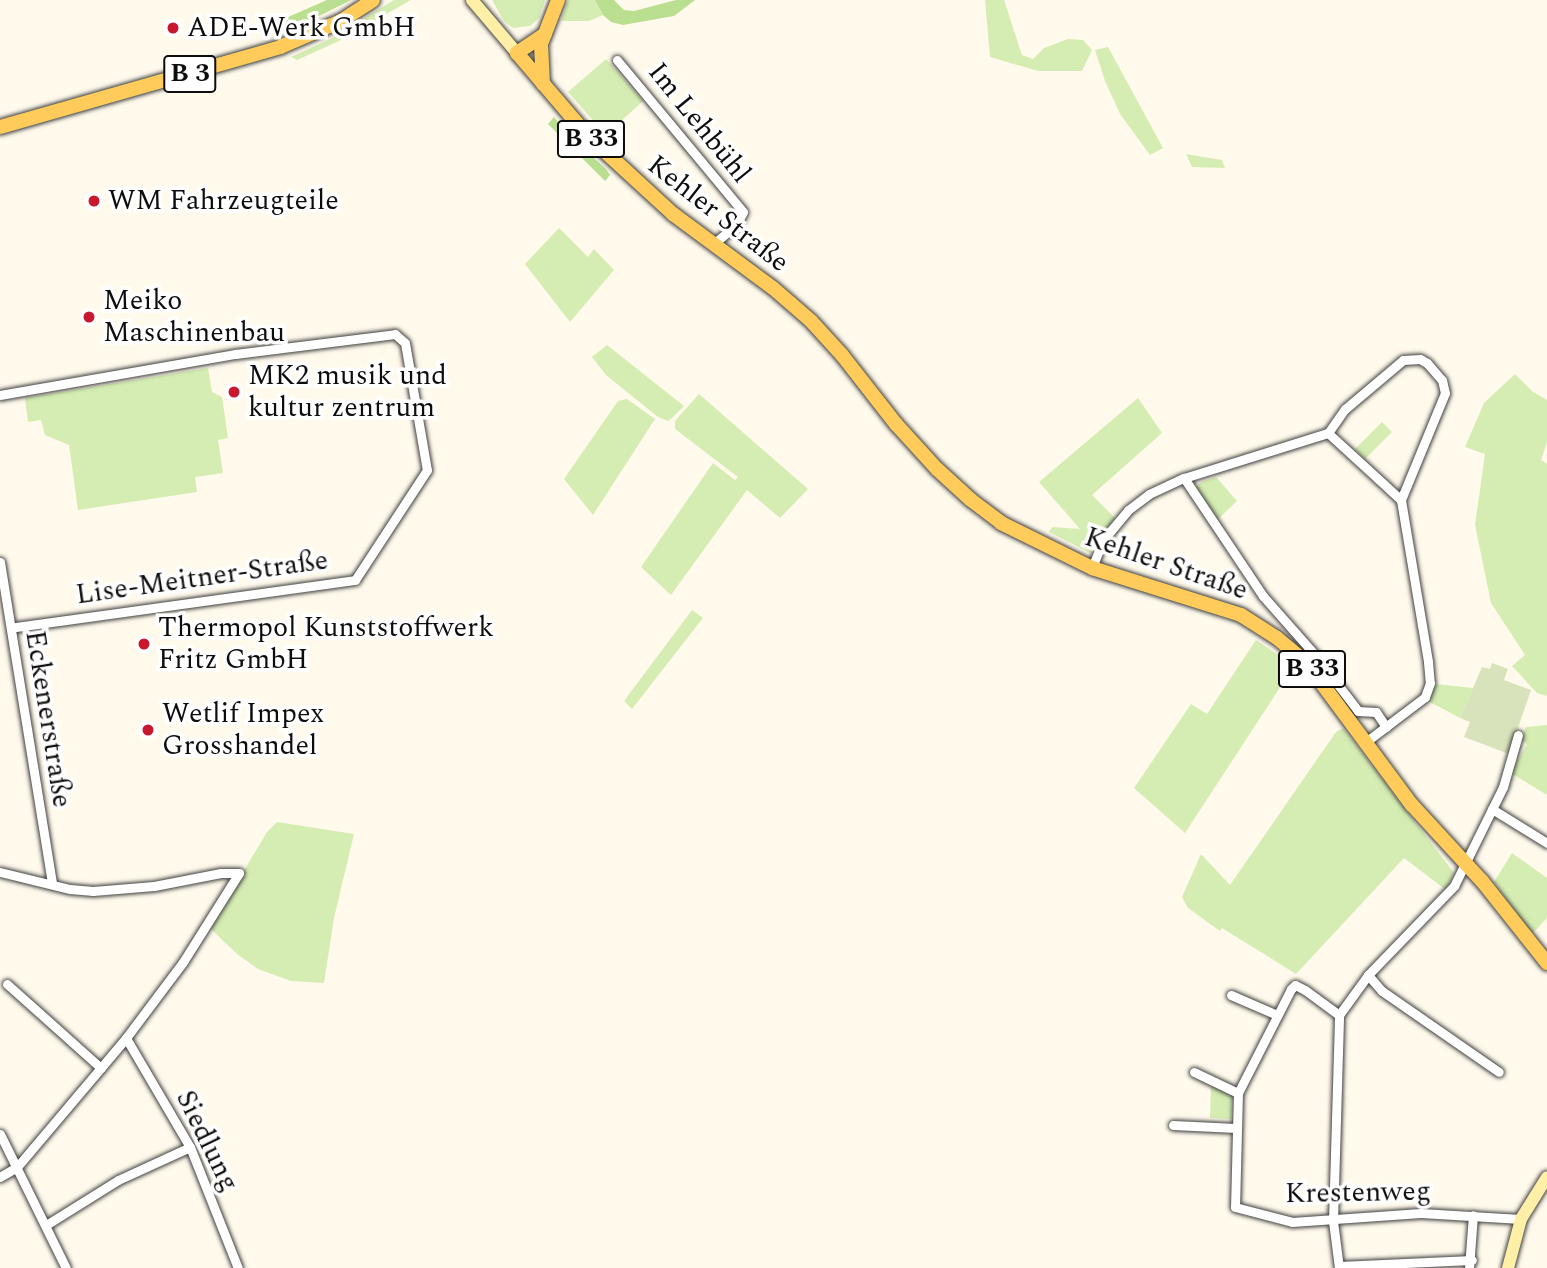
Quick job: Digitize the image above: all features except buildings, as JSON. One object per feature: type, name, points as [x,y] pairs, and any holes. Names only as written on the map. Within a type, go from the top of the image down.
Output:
[{"type":"main road","name":"B 3","points":[[0,127],[280,47],[341,22],[373,0]]},
{"type":"main road","points":[[543,84],[544,72],[540,59],[545,34],[558,0]]},
{"type":"main road","points":[[517,53],[545,34]]},
{"type":"main road","name":"Kehler Straße","points":[[517,53],[614,162],[712,244],[773,288],[811,321],[842,355],[896,424],[937,469],[971,500],[1001,523],[1092,568],[1223,607],[1256,624],[1306,662],[1412,805],[1464,862],[1547,963]]},
{"type":"street","points":[[472,0],[517,53]]},
{"type":"street","name":"Im Lehbühl","points":[[617,60],[743,212],[736,225],[712,244]]},
{"type":"street","name":"Lise-Meitner-Straße","points":[[0,395],[235,354],[395,334],[405,343],[427,470],[355,580],[11,628]]},
{"type":"street","points":[[1092,568],[1103,540],[1128,510],[1149,494],[1184,478],[1328,433],[1345,409],[1403,360],[1420,359],[1427,363],[1442,380],[1445,393],[1401,500],[1430,683],[1425,697],[1367,741]]},
{"type":"street","points":[[1328,433],[1401,500]]},
{"type":"street","name":"Kehler Straße","points":[[1184,478],[1258,590],[1358,711],[1376,712],[1386,726]]},
{"type":"street","name":"Eckenerstraße","points":[[0,562],[52,883]]},
{"type":"street","points":[[1473,1215],[1470,1264],[1339,1267],[1333,1221],[1339,1015],[1368,975],[1416,922],[1449,894],[1503,787],[1518,735]]},
{"type":"street","points":[[1492,809],[1547,843]]},
{"type":"street","points":[[0,872],[93,891],[154,887],[221,873],[239,873],[183,962],[126,1038],[17,1167],[0,1177]]},
{"type":"street","points":[[1368,975],[1382,991],[1499,1072]]},
{"type":"street","points":[[7,984],[102,1068]]},
{"type":"street","name":"Krestenweg","points":[[1339,1015],[1295,985],[1277,1015],[1238,1093],[1235,1207],[1292,1222],[1421,1213],[1521,1219]]},
{"type":"street","points":[[1231,995],[1277,1015]]},
{"type":"street","name":"Siedlung","points":[[126,1038],[190,1147],[238,1268]]},
{"type":"street","points":[[1194,1072],[1238,1093]]},
{"type":"street","points":[[1173,1125],[1236,1128]]},
{"type":"street","points":[[0,1134],[66,1268]]},
{"type":"street","points":[[46,1225],[118,1180],[190,1147]]},
{"type":"street","points":[[1508,1268],[1521,1219],[1547,1177]]},
{"type":"green space","points":[[327,0],[351,0],[297,27],[275,33],[272,24]]},
{"type":"green space","points":[[394,0],[411,0],[339,41],[297,60],[291,57],[332,38]]},
{"type":"green space","points":[[492,0],[545,0],[539,18],[530,26],[513,28],[504,21]]},
{"type":"green space","points":[[568,0],[595,0],[603,15],[589,21],[561,21]]},
{"type":"green space","points":[[595,0],[614,0],[624,10],[634,11],[676,0],[695,0],[674,16],[623,25],[611,22],[603,15]]},
{"type":"green space","points":[[985,0],[1004,0],[1022,55],[1033,59],[1044,48],[1068,39],[1083,40],[1092,50],[1082,71],[1038,71],[990,57]]},
{"type":"green space","points":[[1108,47],[1163,148],[1150,155],[1120,114],[1105,81],[1095,50]]},
{"type":"green space","points":[[606,59],[643,101],[606,135],[568,92]]},
{"type":"green space","points":[[554,117],[568,135],[606,169],[610,175],[605,181],[548,124]]},
{"type":"green space","points":[[1186,154],[1222,160],[1225,168],[1192,167]]},
{"type":"green space","points":[[559,228],[588,257],[594,249],[614,270],[570,322],[525,264]]},
{"type":"green space","points":[[607,345],[684,406],[668,421],[658,417],[606,375],[592,357]]},
{"type":"green space","points":[[208,368],[212,392],[222,397],[228,438],[218,440],[223,473],[195,477],[197,492],[78,510],[69,445],[45,435],[41,420],[28,422],[25,398]]},
{"type":"green space","points":[[1515,374],[1533,392],[1547,400],[1547,442],[1541,460],[1547,464],[1547,696],[1537,693],[1512,666],[1525,655],[1491,603],[1475,525],[1485,454],[1465,447],[1484,403]]},
{"type":"green space","points":[[699,394],[808,489],[780,518],[747,490],[671,595],[641,567],[713,463],[735,480],[738,477],[675,429],[675,421]]},
{"type":"green space","points":[[1138,398],[1162,433],[1092,495],[1115,518],[1090,553],[1049,532],[1052,527],[1080,529],[1039,482]]},
{"type":"green space","points":[[627,399],[655,419],[593,515],[564,479],[618,401]]},
{"type":"green space","points":[[1382,422],[1392,432],[1365,459],[1355,449]]},
{"type":"green space","points":[[1216,477],[1237,501],[1215,522],[1195,488],[1201,482]]},
{"type":"green space","points":[[692,610],[703,618],[632,709],[624,701]]},
{"type":"green space","points":[[1256,640],[1294,666],[1185,833],[1134,788],[1191,704],[1207,714]]},
{"type":"green space","points":[[1492,663],[1508,669],[1504,680],[1531,690],[1509,754],[1464,737],[1470,722],[1460,718],[1482,667],[1490,669]]},
{"type":"green space","points":[[1435,684],[1473,688],[1460,718],[1428,701]]},
{"type":"green space","points":[[1547,725],[1547,795],[1511,773],[1527,744],[1521,740],[1526,727]]},
{"type":"green space","points":[[1343,728],[1454,873],[1446,890],[1404,858],[1296,974],[1222,928],[1220,931],[1188,908],[1182,897],[1201,854],[1230,885],[1336,732]]},
{"type":"green space","points":[[277,822],[354,834],[334,918],[324,983],[291,981],[258,969],[237,954],[210,928],[267,832]]},
{"type":"green space","points":[[1512,853],[1547,878],[1547,918],[1532,934],[1494,882]]},
{"type":"green space","points":[[1211,1085],[1232,1096],[1231,1119],[1210,1118]]},
{"type":"place","name":"ADE-Werk GmbH","points":[[173,28]]},
{"type":"place","name":"WM Fahrzeugteile","points":[[94,201]]},
{"type":"place","name":"Meiko Maschinenbau","points":[[89,317]]},
{"type":"place","name":"MK2 musik und kultur zentrum","points":[[234,392]]},
{"type":"place","name":"Thermopol Kunststoffwerk Fritz GmbH","points":[[144,644]]},
{"type":"place","name":"Wetlif Impex Grosshandel","points":[[148,730]]}]
